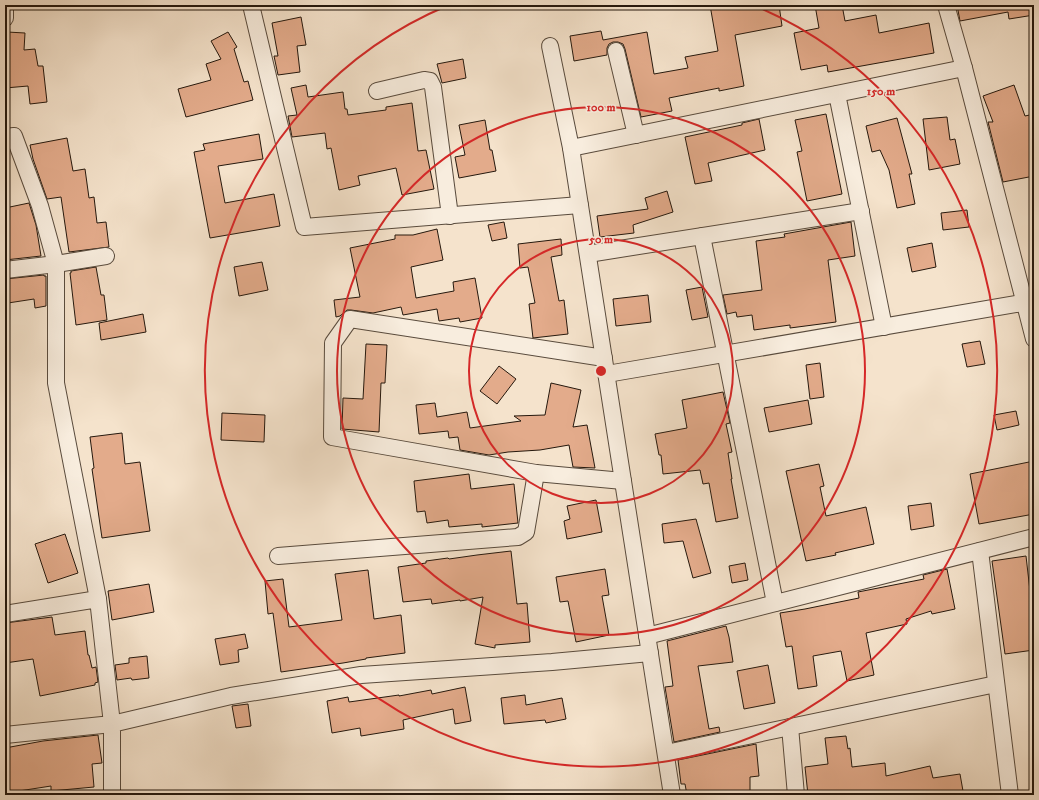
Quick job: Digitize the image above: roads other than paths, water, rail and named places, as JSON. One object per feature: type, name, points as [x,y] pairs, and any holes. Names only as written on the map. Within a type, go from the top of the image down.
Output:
[{"type":"street","points":[[5,5],[5,18]]},
{"type":"street","points":[[251,5],[304,228],[580,205]]},
{"type":"street","points":[[946,5],[1029,302],[1034,339]]},
{"type":"street","points":[[550,46],[571,148],[672,795]]},
{"type":"street","points":[[616,51],[636,135]]},
{"type":"street","points":[[571,148],[964,68]]},
{"type":"street","points":[[376,91],[424,80],[430,81],[433,87],[450,216]]},
{"type":"street","points":[[837,94],[884,327]]},
{"type":"street","points":[[5,138],[14,136],[40,206],[56,264],[56,383],[98,599],[112,724],[112,795]]},
{"type":"street","points":[[588,254],[861,211]]},
{"type":"street","points":[[702,236],[775,603]]},
{"type":"street","points":[[5,270],[106,256]]},
{"type":"street","points":[[607,374],[1029,302]]},
{"type":"street","points":[[604,358],[350,319],[333,343],[332,437],[536,473],[623,481]]},
{"type":"street","points":[[278,556],[518,537],[526,532],[536,473]]},
{"type":"street","points":[[647,636],[1034,537]]},
{"type":"street","points":[[980,551],[1010,795]]},
{"type":"street","points":[[5,614],[98,599]]},
{"type":"street","points":[[5,735],[112,724],[231,696],[361,675],[552,662],[650,653]]},
{"type":"street","points":[[666,753],[996,684]]},
{"type":"street","points":[[790,727],[796,795]]}]
